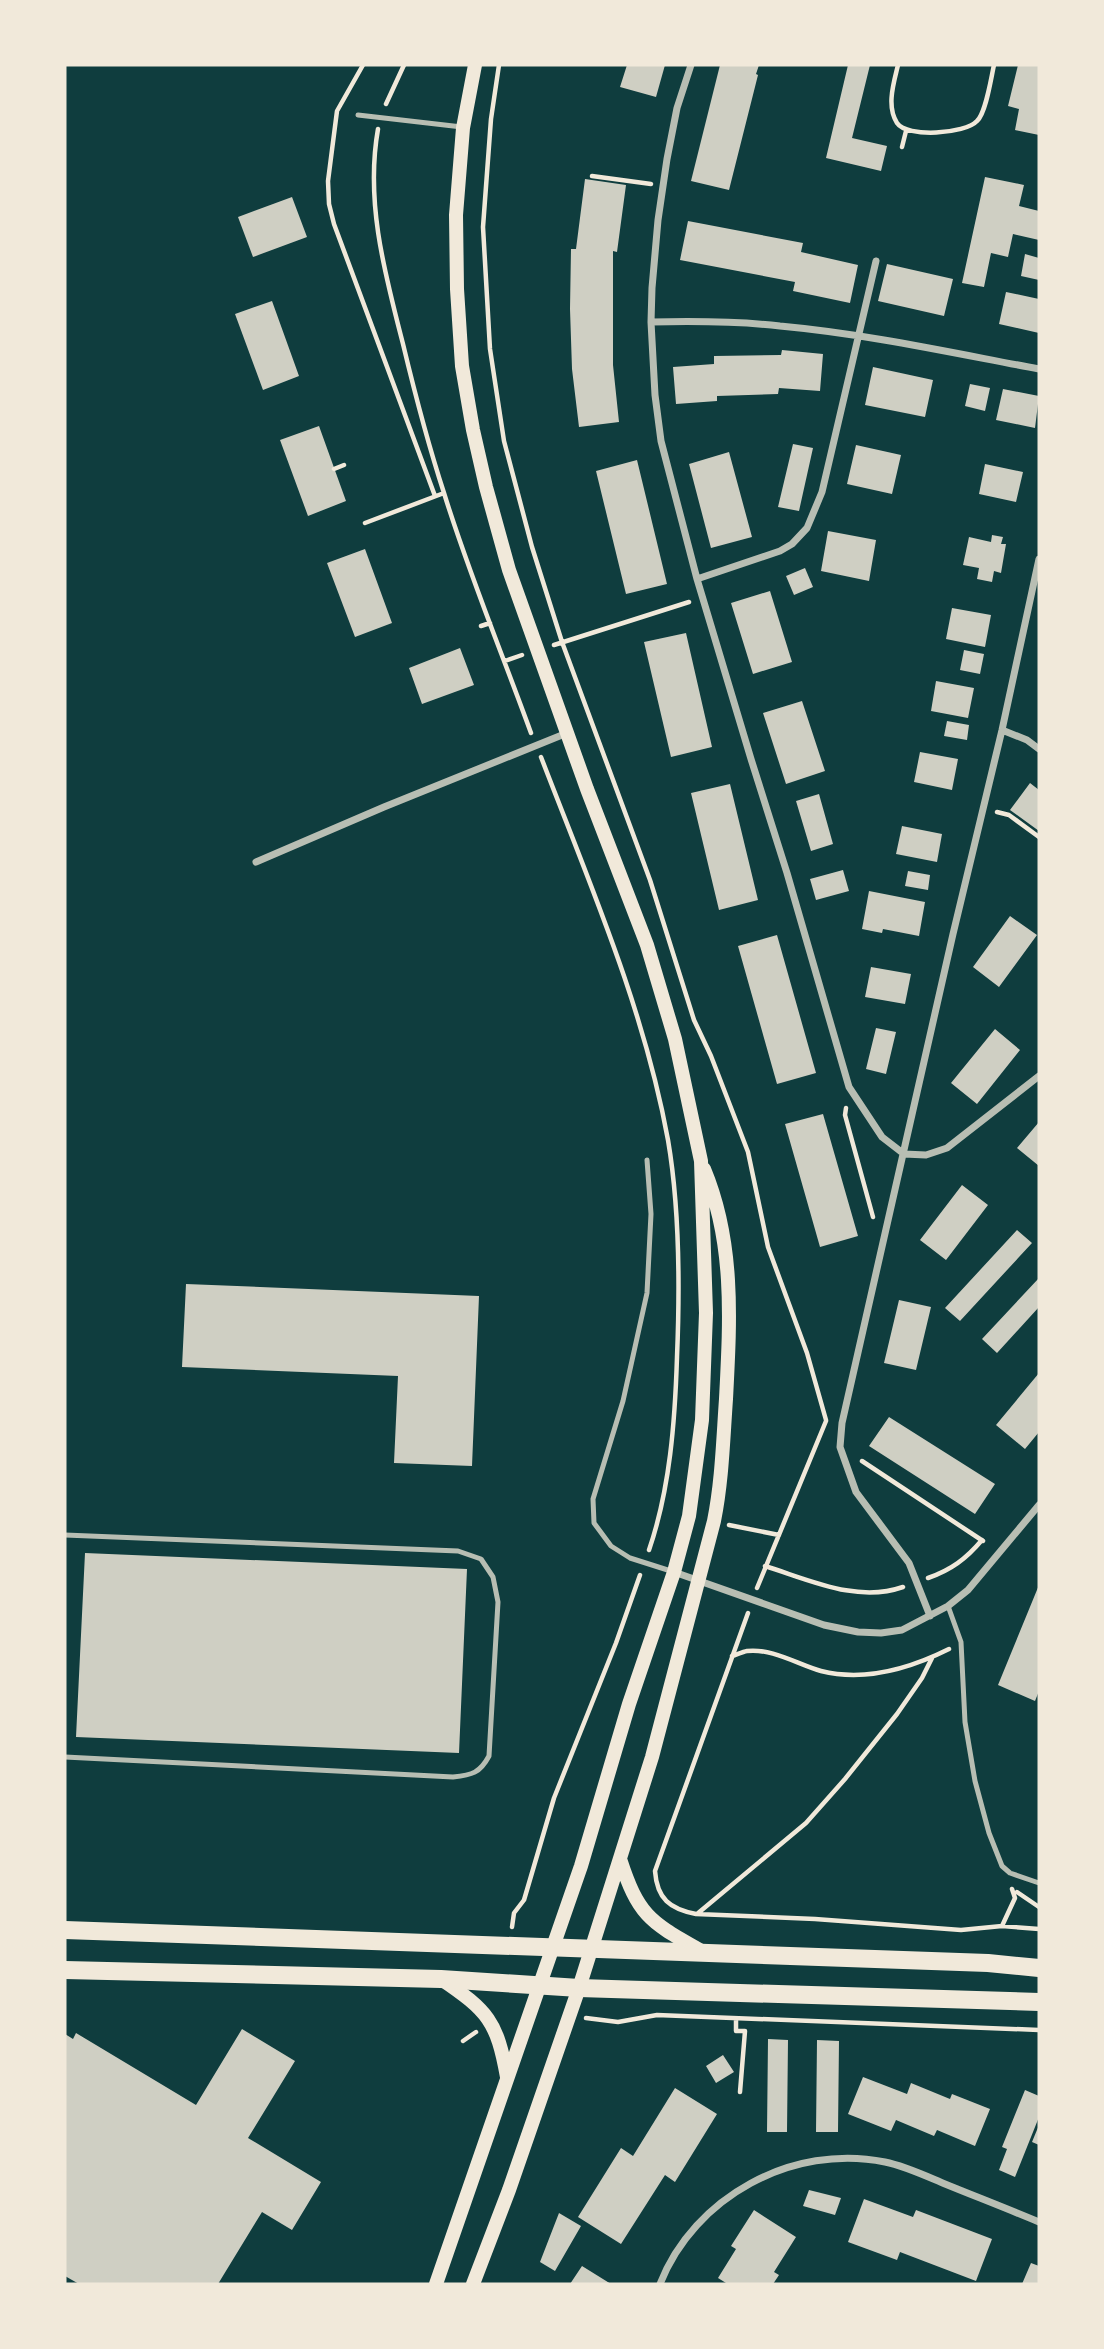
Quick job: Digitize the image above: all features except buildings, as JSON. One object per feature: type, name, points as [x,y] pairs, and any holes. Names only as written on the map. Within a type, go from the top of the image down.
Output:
[{"type":"main road","points":[[436,2284],[581,1866],[629,1704],[674,1572],[689,1516],[702,1420],[706,1313],[701,1161],[675,1039],[647,945],[509,570],[472,430],[462,366],[456,215],[463,128],[475,65]]},
{"type":"main road","points":[[473,2284],[509,2190],[579,1988],[652,1757],[699,1581],[721,1485],[730,1330],[728,1259],[716,1196],[701,1161]]},
{"type":"main road","points":[[620,1858],[635,1900],[648,1918],[704,1953]]},
{"type":"main road","points":[[65,1930],[553,1946],[988,1963],[1039,1968]]},
{"type":"main road","points":[[65,1970],[441,1979],[579,1988],[1039,2002]]},
{"type":"main road","points":[[441,1979],[465,1995],[491,2021],[498,2037],[507,2078]]},
{"type":"street","points":[[691,65],[677,108],[657,220],[651,322],[655,395],[661,441],[697,579],[849,1087],[882,1138],[904,1154],[926,1155],[947,1148],[1039,1076]]},
{"type":"street","points":[[697,579],[780,551],[792,544],[807,528],[822,492],[876,261]]},
{"type":"street","points":[[651,322],[698,321],[779,326],[859,336],[1039,369]]},
{"type":"street","points":[[930,1616],[909,1563],[856,1492],[840,1447],[842,1423],[1039,559]]},
{"type":"street","points":[[1002,730],[1027,740],[1039,749]]},
{"type":"street","points":[[256,862],[567,733]]},
{"type":"street","points":[[674,1572],[824,1625],[858,1632],[902,1630],[948,1606],[968,1590],[1001,1554],[1039,1505]]},
{"type":"street","points":[[660,2284],[667,2265],[682,2240],[709,2211],[740,2189],[773,2172],[827,2158],[886,2162],[1039,2222]]},
{"type":"lane","points":[[358,115],[463,128]]},
{"type":"lane","points":[[647,1160],[651,1214],[647,1293],[623,1401],[593,1499],[594,1523],[611,1546],[644,1564],[674,1572]]},
{"type":"lane","points":[[65,1535],[458,1551],[481,1559],[494,1577],[498,1602],[489,1756],[482,1770],[473,1775],[453,1777],[65,1757]]},
{"type":"lane","points":[[948,1606],[961,1642],[965,1722],[975,1781],[989,1833],[1002,1866],[1010,1873],[1039,1883]]},
{"type":"path","points":[[363,65],[337,111],[328,181],[329,204],[334,225],[435,496]]},
{"type":"path","points":[[404,65],[380,118],[374,153],[374,196],[382,261],[443,493],[624,980],[651,1068],[668,1141],[676,1219],[679,1305],[676,1402],[662,1510],[616,1643],[554,1798],[524,1900],[514,1913],[509,1946]]},
{"type":"path","points":[[499,65],[491,119],[483,227],[490,349],[505,441],[532,547],[562,642],[650,880],[694,1020],[711,1056],[748,1152],[768,1247],[807,1353],[826,1420],[765,1566],[655,1871],[660,1892],[666,1901],[678,1910],[696,1914],[815,1919],[961,1930],[1002,1926],[1039,1929]]},
{"type":"path","points":[[898,65],[891,97],[895,120],[906,131],[951,132],[969,129],[980,119],[994,65]]},
{"type":"path","points":[[902,147],[906,131]]},
{"type":"path","points":[[592,176],[662,186]]},
{"type":"path","points":[[334,469],[344,465]]},
{"type":"path","points":[[365,523],[443,493]]},
{"type":"path","points":[[537,650],[703,597]]},
{"type":"path","points":[[481,626],[490,623]]},
{"type":"path","points":[[983,808],[1009,815],[1039,837]]},
{"type":"path","points":[[849,1087],[845,1115],[882,1241]]},
{"type":"path","points":[[826,1420],[842,1423]]},
{"type":"path","points":[[840,1447],[1001,1554]]},
{"type":"path","points":[[765,1566],[853,1593],[874,1593],[892,1590],[946,1572],[967,1557],[982,1540]]},
{"type":"path","points":[[731,1657],[748,1651],[773,1654],[823,1671],[872,1675],[901,1669],[932,1658],[961,1642]]},
{"type":"path","points":[[696,1914],[806,1822],[845,1779],[897,1714],[922,1678],[932,1658]]},
{"type":"path","points":[[1002,1866],[1015,1898],[1002,1926]]},
{"type":"path","points":[[1012,1889],[1039,1907]]},
{"type":"path","points":[[569,2016],[618,2022],[657,2015],[1039,2030]]},
{"type":"path","points":[[736,2019],[736,2031],[745,2031],[740,2092]]}]
